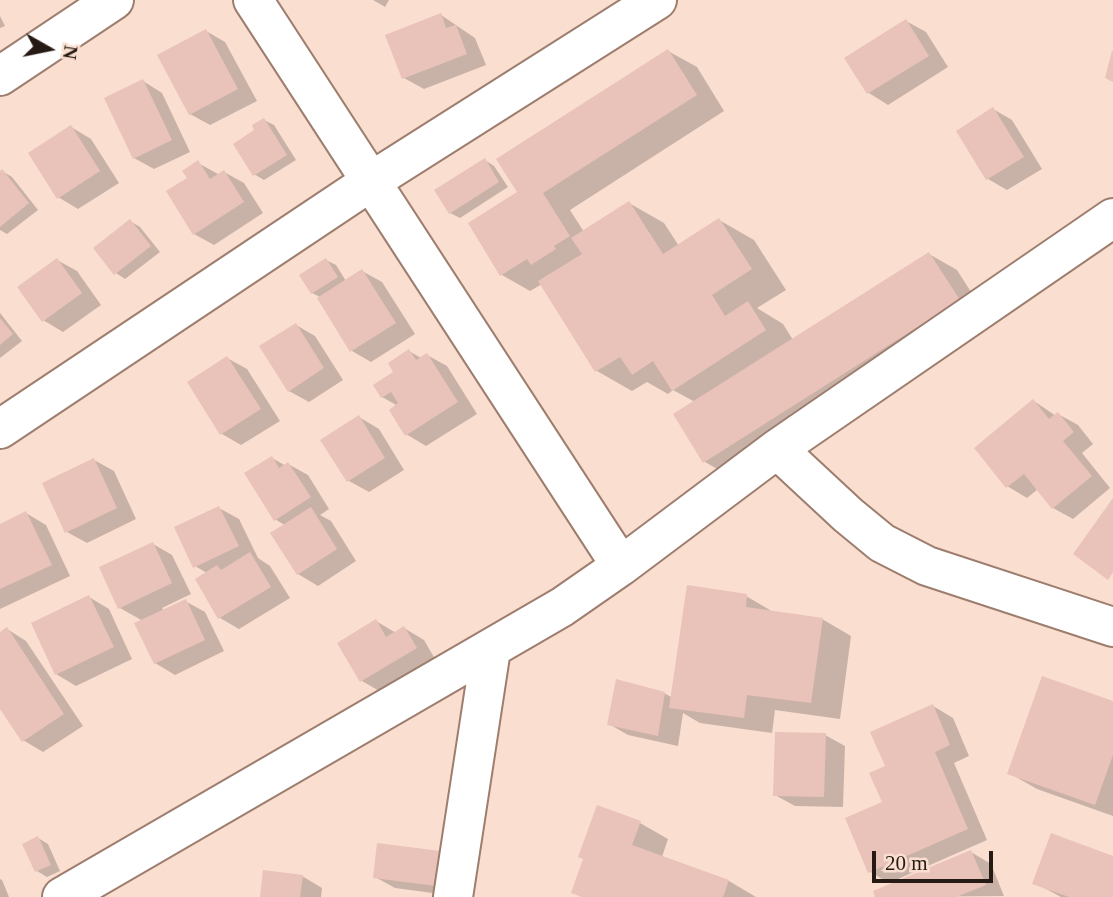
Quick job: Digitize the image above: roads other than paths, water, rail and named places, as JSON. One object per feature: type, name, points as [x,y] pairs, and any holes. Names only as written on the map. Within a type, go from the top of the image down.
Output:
[{"type":"street","points":[[0,76],[114,0]]},
{"type":"street","points":[[253,0],[621,566]]},
{"type":"street","points":[[0,429],[370,182],[657,0]]},
{"type":"street","points":[[79,893],[562,607],[777,449],[1113,218]]},
{"type":"street","points":[[777,449],[882,543],[926,566],[1113,627]]},
{"type":"street","points":[[453,897],[491,649]]}]
